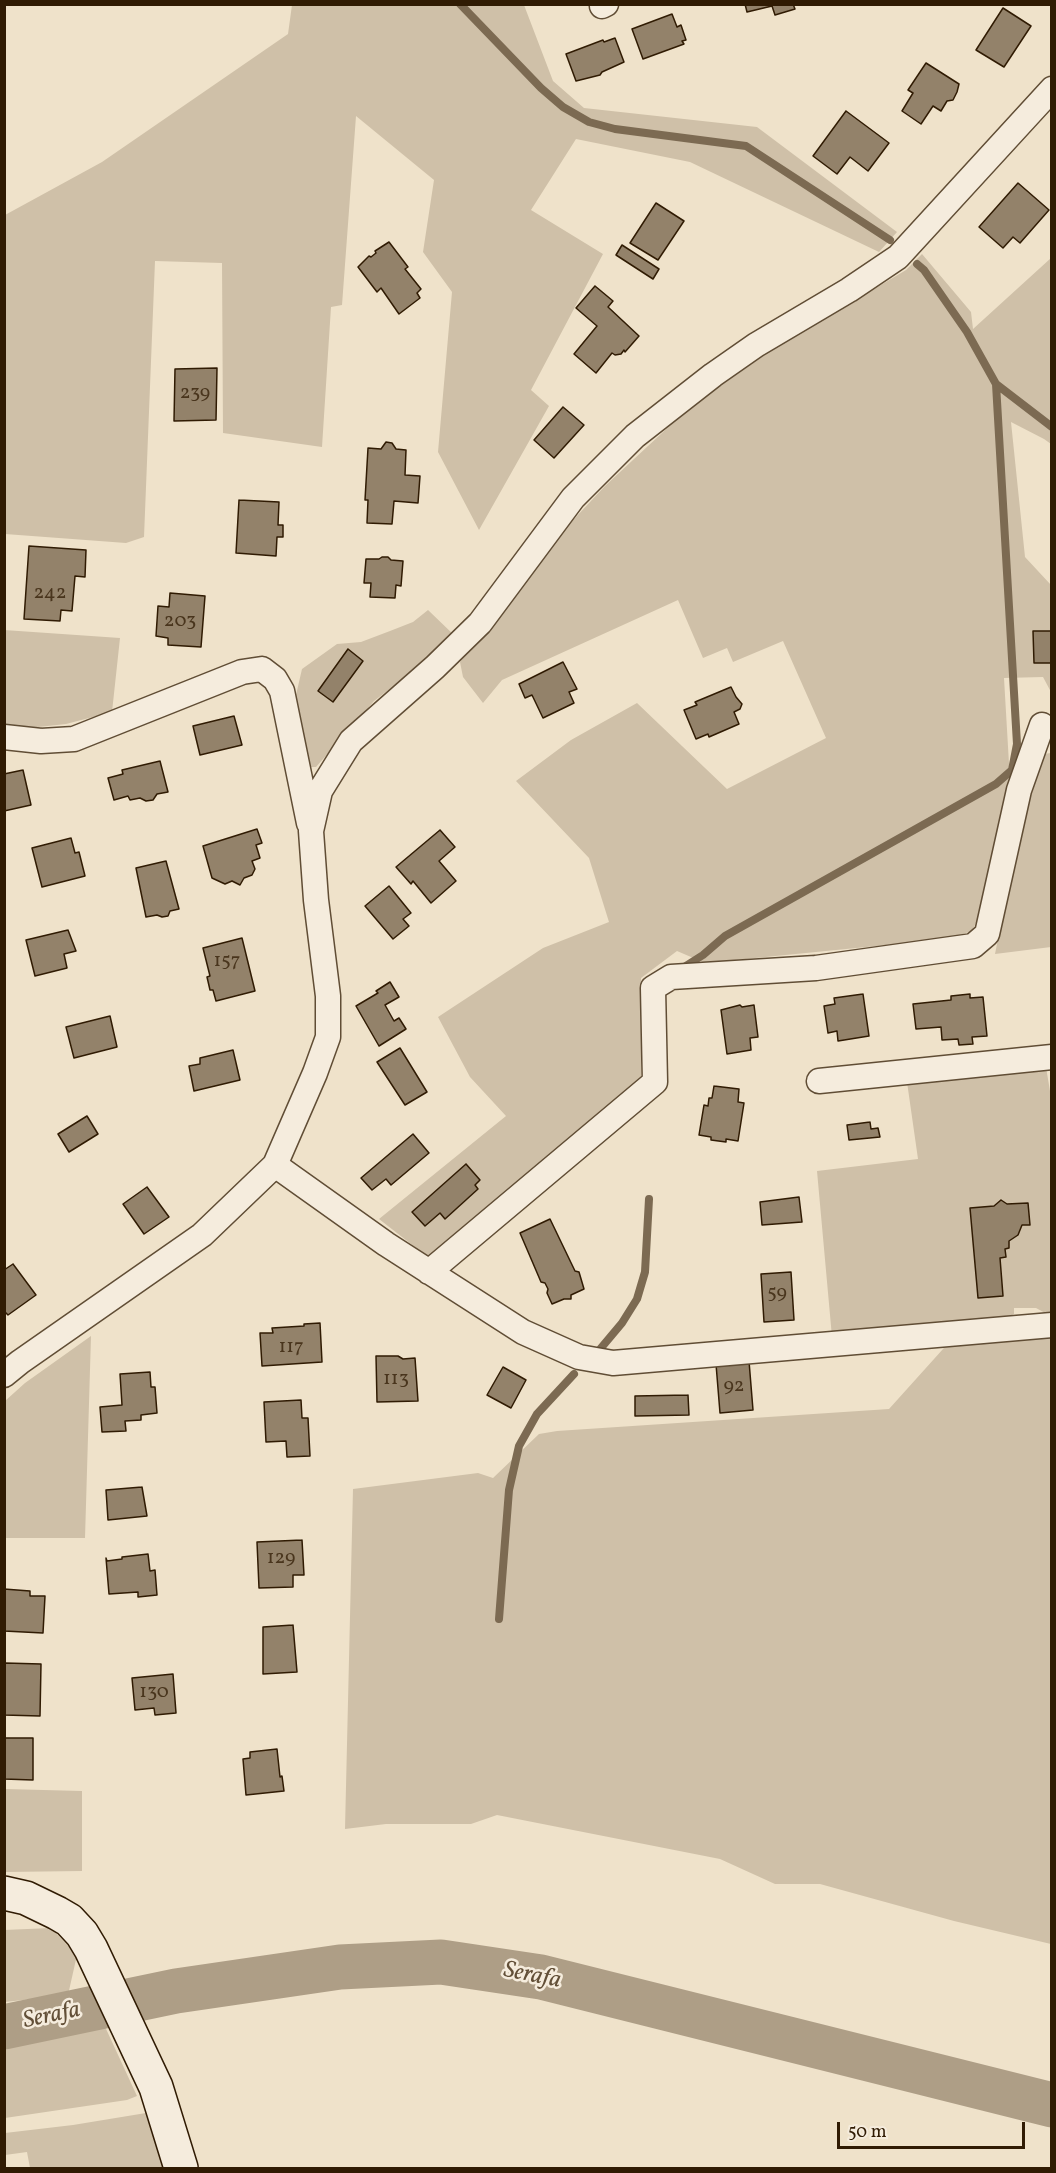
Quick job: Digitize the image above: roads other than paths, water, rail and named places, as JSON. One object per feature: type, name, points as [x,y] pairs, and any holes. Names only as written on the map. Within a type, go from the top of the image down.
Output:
[{"type":"street","points":[[310,831],[320,791],[351,741],[435,667],[480,623],[573,498],[635,436],[713,375],[756,345],[849,290],[898,256],[1052,89]]},
{"type":"street","points":[[4,737],[42,741],[74,739],[242,672],[262,669],[275,679],[282,691],[310,831],[328,996],[328,1037],[275,1166],[202,1235],[4,1375]]},
{"type":"street","points":[[429,1272],[655,1082],[653,988],[671,977],[816,968],[973,946],[987,934],[1019,790],[1042,725]]},
{"type":"street","points":[[819,1081],[1052,1057]]},
{"type":"street","points":[[275,1166],[429,1272],[523,1332],[579,1357],[613,1363],[1052,1325]]},
{"type":"street","points":[[4,1893],[26,1898],[57,1913],[69,1920],[82,1934],[156,2087],[181,2169]]},
{"type":"waterway","points":[[460,4],[541,88],[563,107],[589,122],[615,129],[746,146],[890,240]]},
{"type":"waterway","points":[[681,969],[703,955],[725,936],[996,784],[1012,770],[1017,744],[996,384],[967,332],[924,270],[917,264]]},
{"type":"waterway","points":[[996,384],[1052,427]]},
{"type":"waterway","points":[[601,1348],[622,1323],[637,1299],[645,1272],[649,1199]]},
{"type":"waterway","points":[[499,1619],[509,1490],[519,1446],[537,1414],[574,1374]]},
{"type":"waterway","name":"Serafa","points":[[4,2027],[176,1991],[340,1967],[441,1962],[541,1977],[1052,2105]]}]
